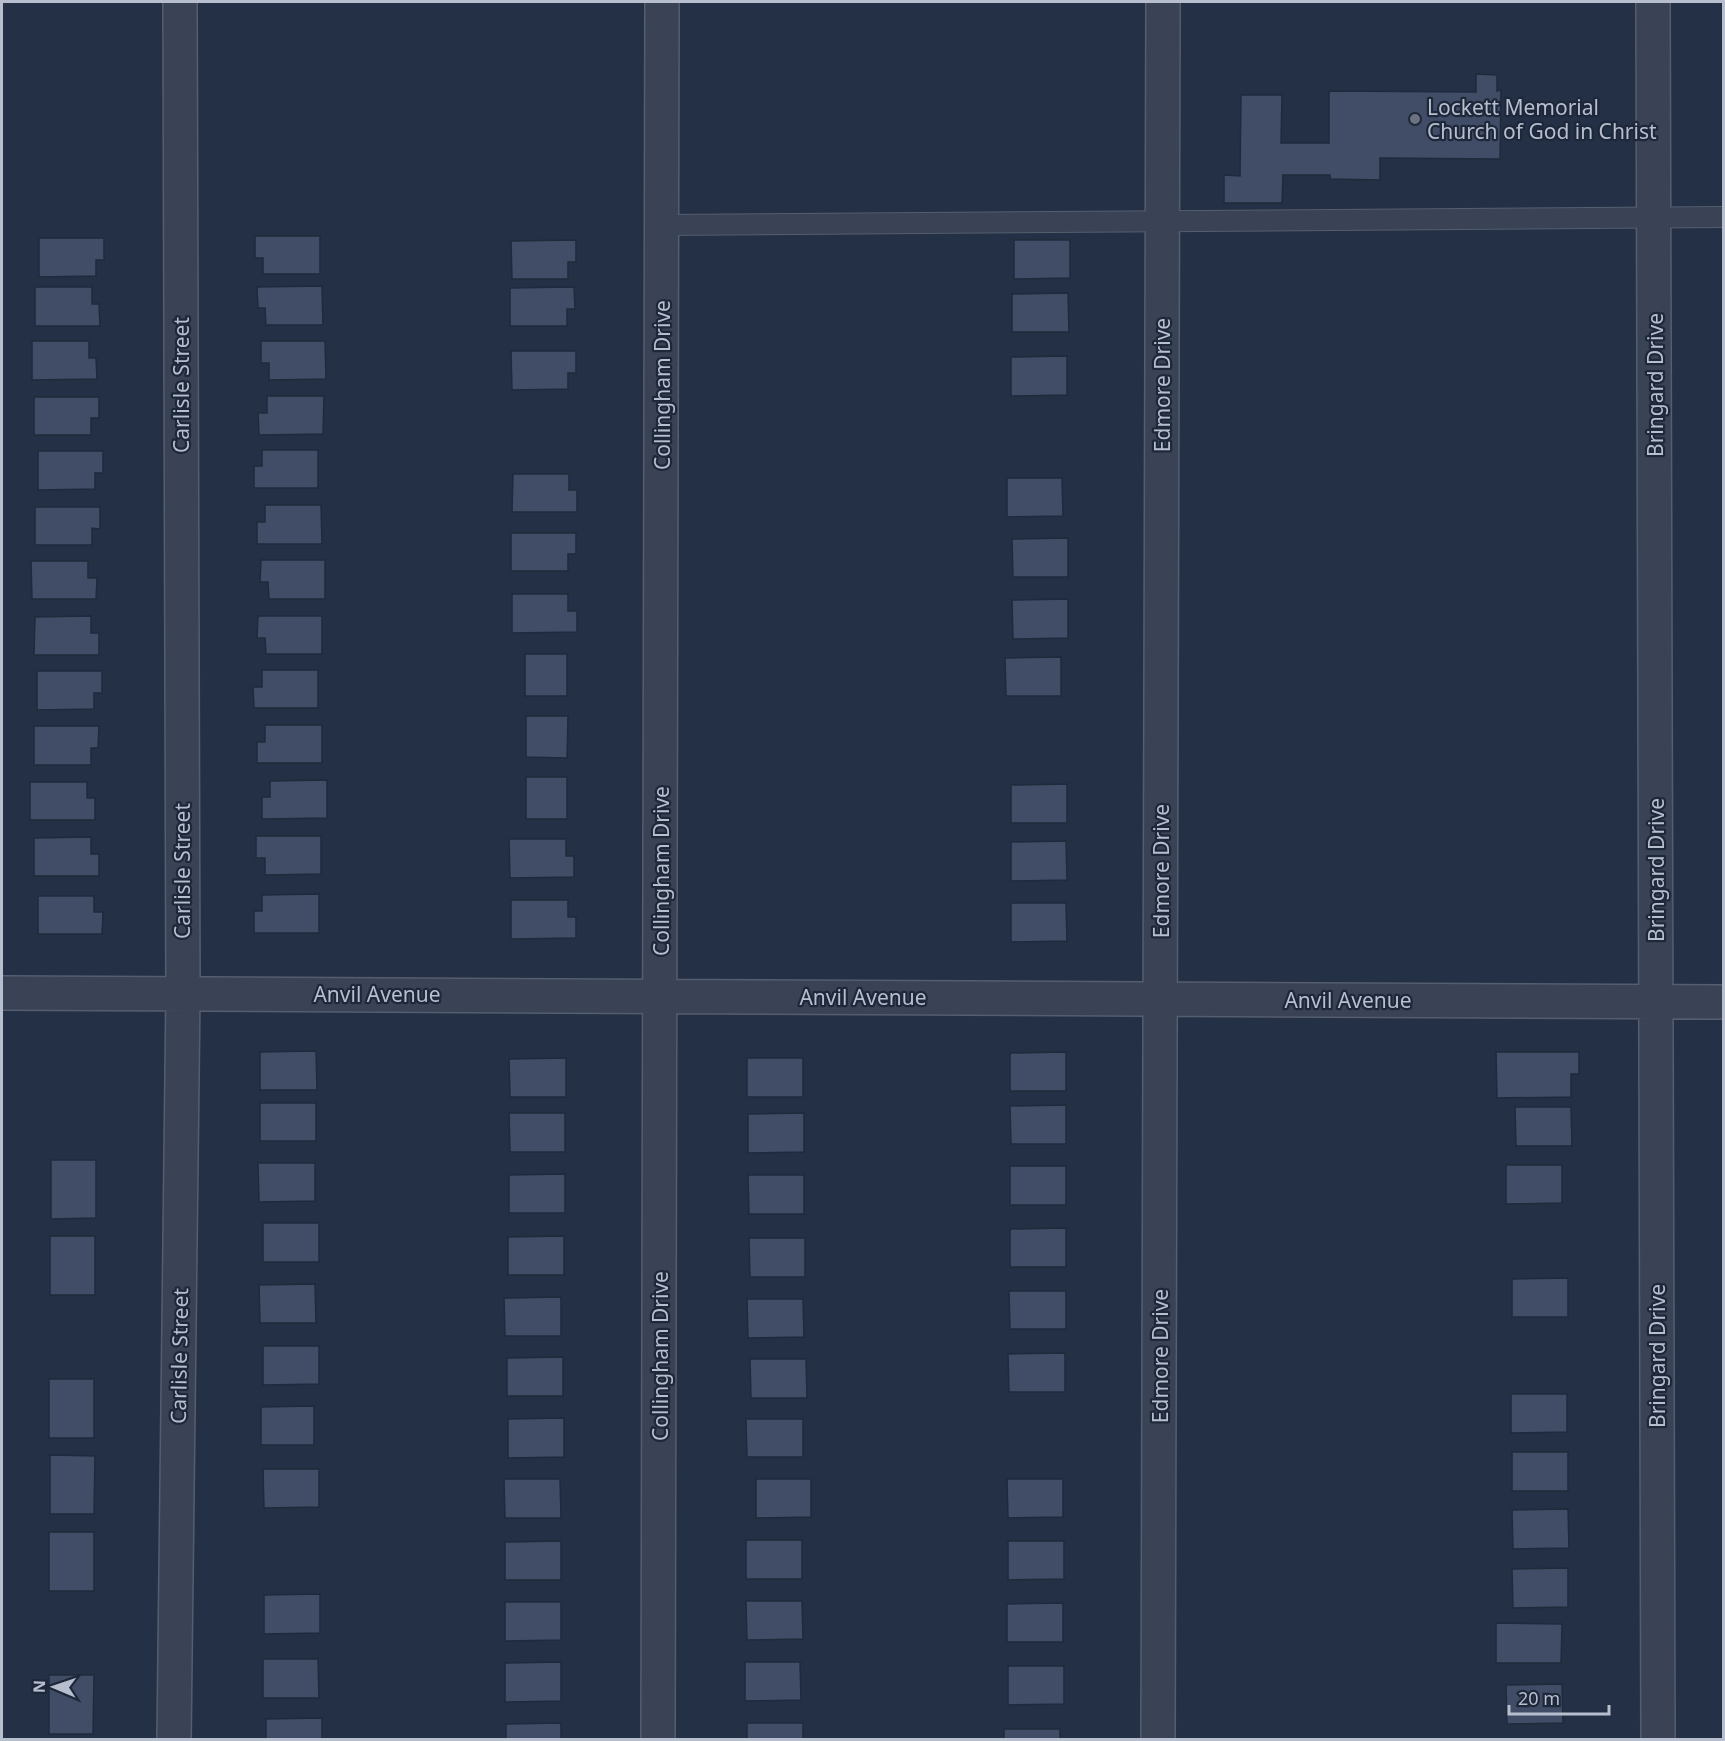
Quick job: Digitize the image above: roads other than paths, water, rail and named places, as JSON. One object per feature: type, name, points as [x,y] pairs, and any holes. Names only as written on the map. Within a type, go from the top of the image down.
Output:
[{"type":"street","name":"Carlisle Street","points":[[174,1740],[183,993],[180,2]]},
{"type":"street","name":"Collingham Drive","points":[[658,1740],[662,2]]},
{"type":"street","name":"Edmore Drive","points":[[1158,1740],[1163,2]]},
{"type":"street","name":"Bringard Drive","points":[[1653,2],[1658,1740]]},
{"type":"street","name":"Anvil Avenue","points":[[2,993],[1724,1002]]},
{"type":"lane","points":[[662,225],[1724,217]]},
{"type":"place","name":"Lockett Memorial Church of God in Christ","points":[[1415,119]]}]
